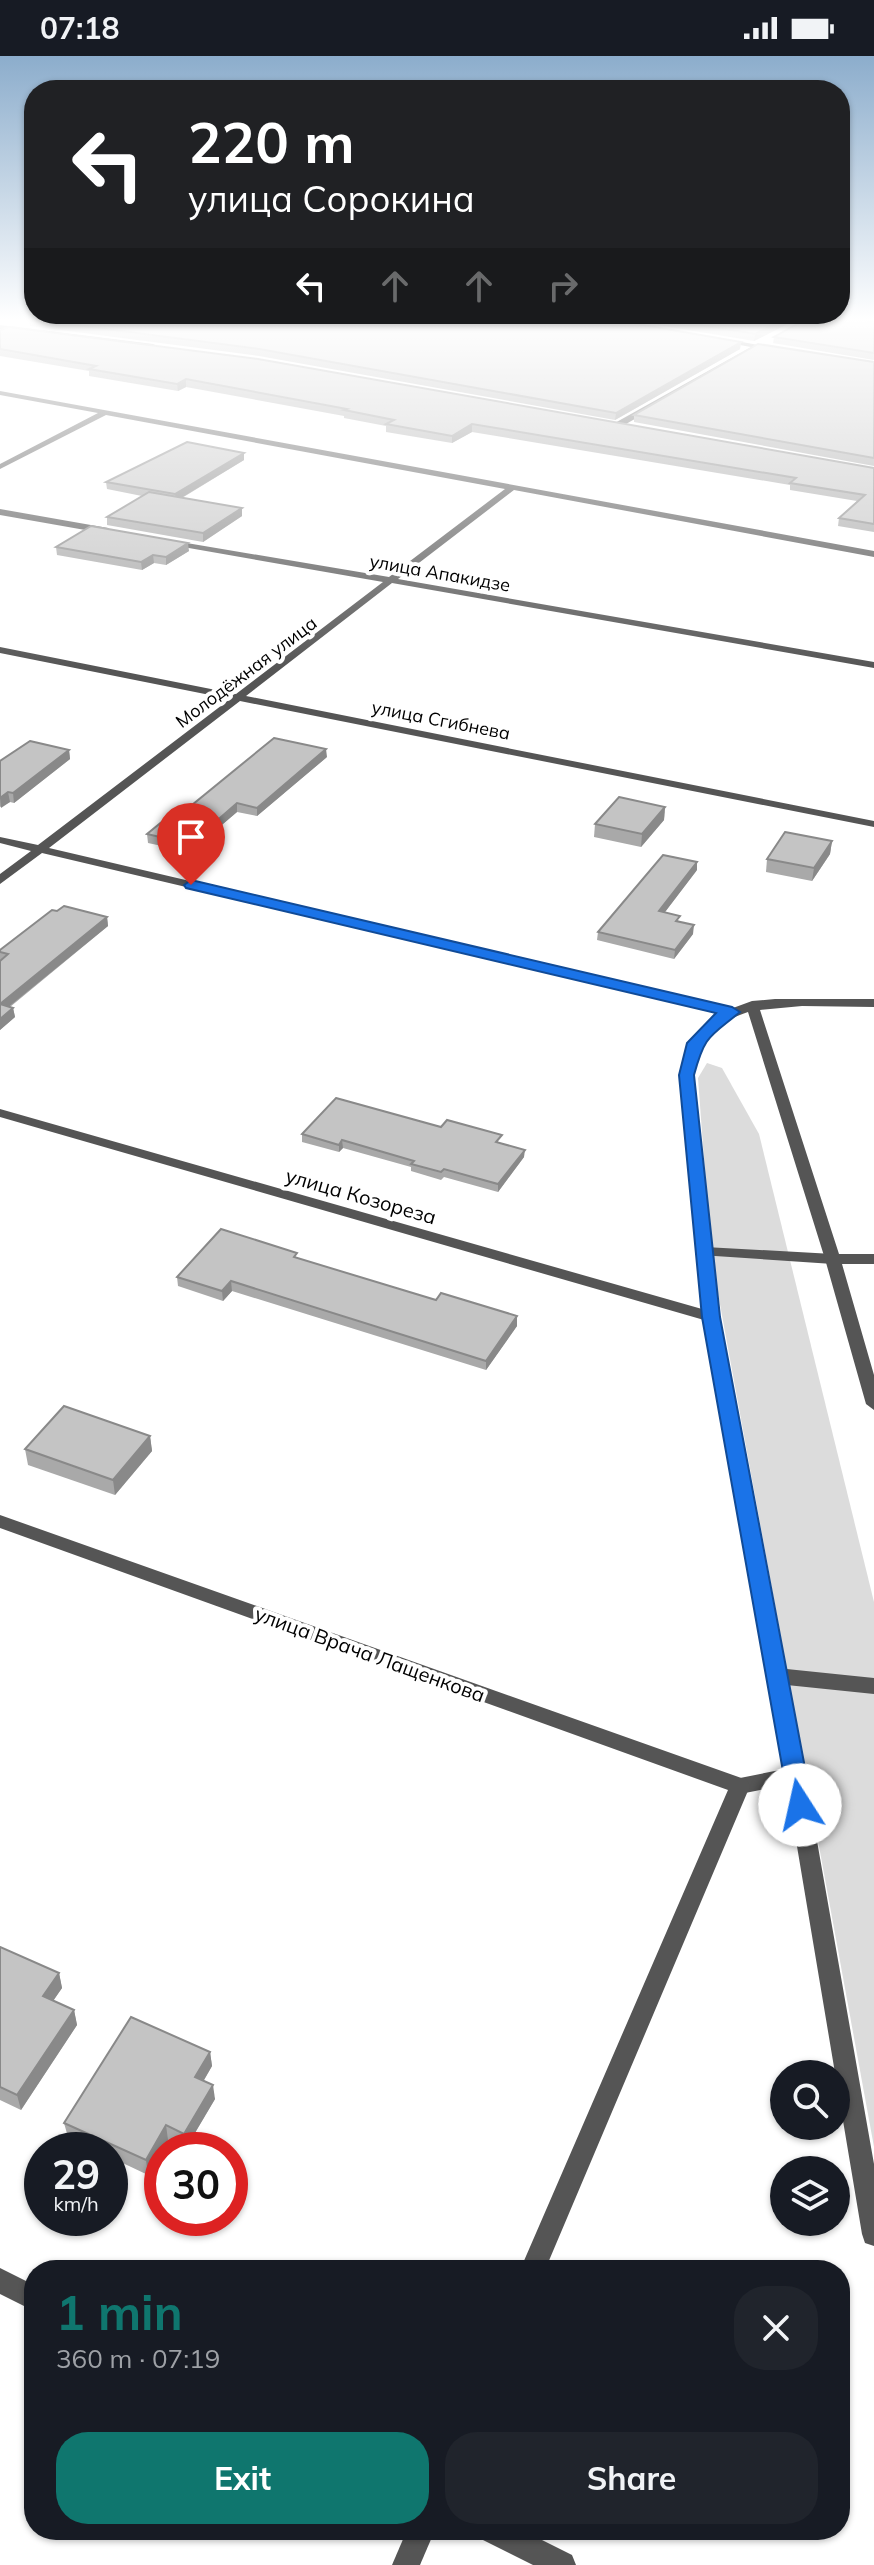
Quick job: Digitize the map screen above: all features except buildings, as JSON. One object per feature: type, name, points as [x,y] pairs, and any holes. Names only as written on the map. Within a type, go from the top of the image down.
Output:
[{"type":"street","points":[[0,467],[63,434]]},
{"type":"street","points":[[218,434],[874,554]]},
{"type":"street","name":"Молодёжная улица","points":[[0,880],[511,488]]},
{"type":"street","points":[[0,512],[125,534]]},
{"type":"street","name":"улица Апакидзе","points":[[157,539],[874,665]]},
{"type":"street","name":"улица Сгибнева","points":[[0,650],[874,824]]},
{"type":"street","points":[[0,840],[732,1012]]},
{"type":"street","points":[[874,1003],[752,1005],[721,1016],[695,1043],[686,1075],[711,1317],[795,1775],[874,2234]]},
{"type":"street","points":[[752,1005],[833,1259],[874,1404]]},
{"type":"street","name":"улица Козореза","points":[[0,1113],[711,1317]]},
{"type":"street","points":[[705,1252],[874,1259]]},
{"type":"street","name":"улица Врача Лащенкова","points":[[0,1521],[740,1786]]},
{"type":"street","points":[[777,1676],[874,1686]]},
{"type":"street","points":[[536,2260],[740,1786],[795,1775]]},
{"type":"street","points":[[0,2281],[24,2293]]},
{"type":"street","points":[[406,2565],[417,2540]]},
{"type":"street","points":[[513,2540],[562,2565]]},
{"type":"shaded area","points":[[707,1063],[722,1068],[759,1134],[874,1602],[874,2147],[711,1255],[698,1078]]},
{"type":"route","points":[[191,885],[732,1012],[721,1016],[695,1043],[686,1075],[711,1317],[800,1805]]}]
